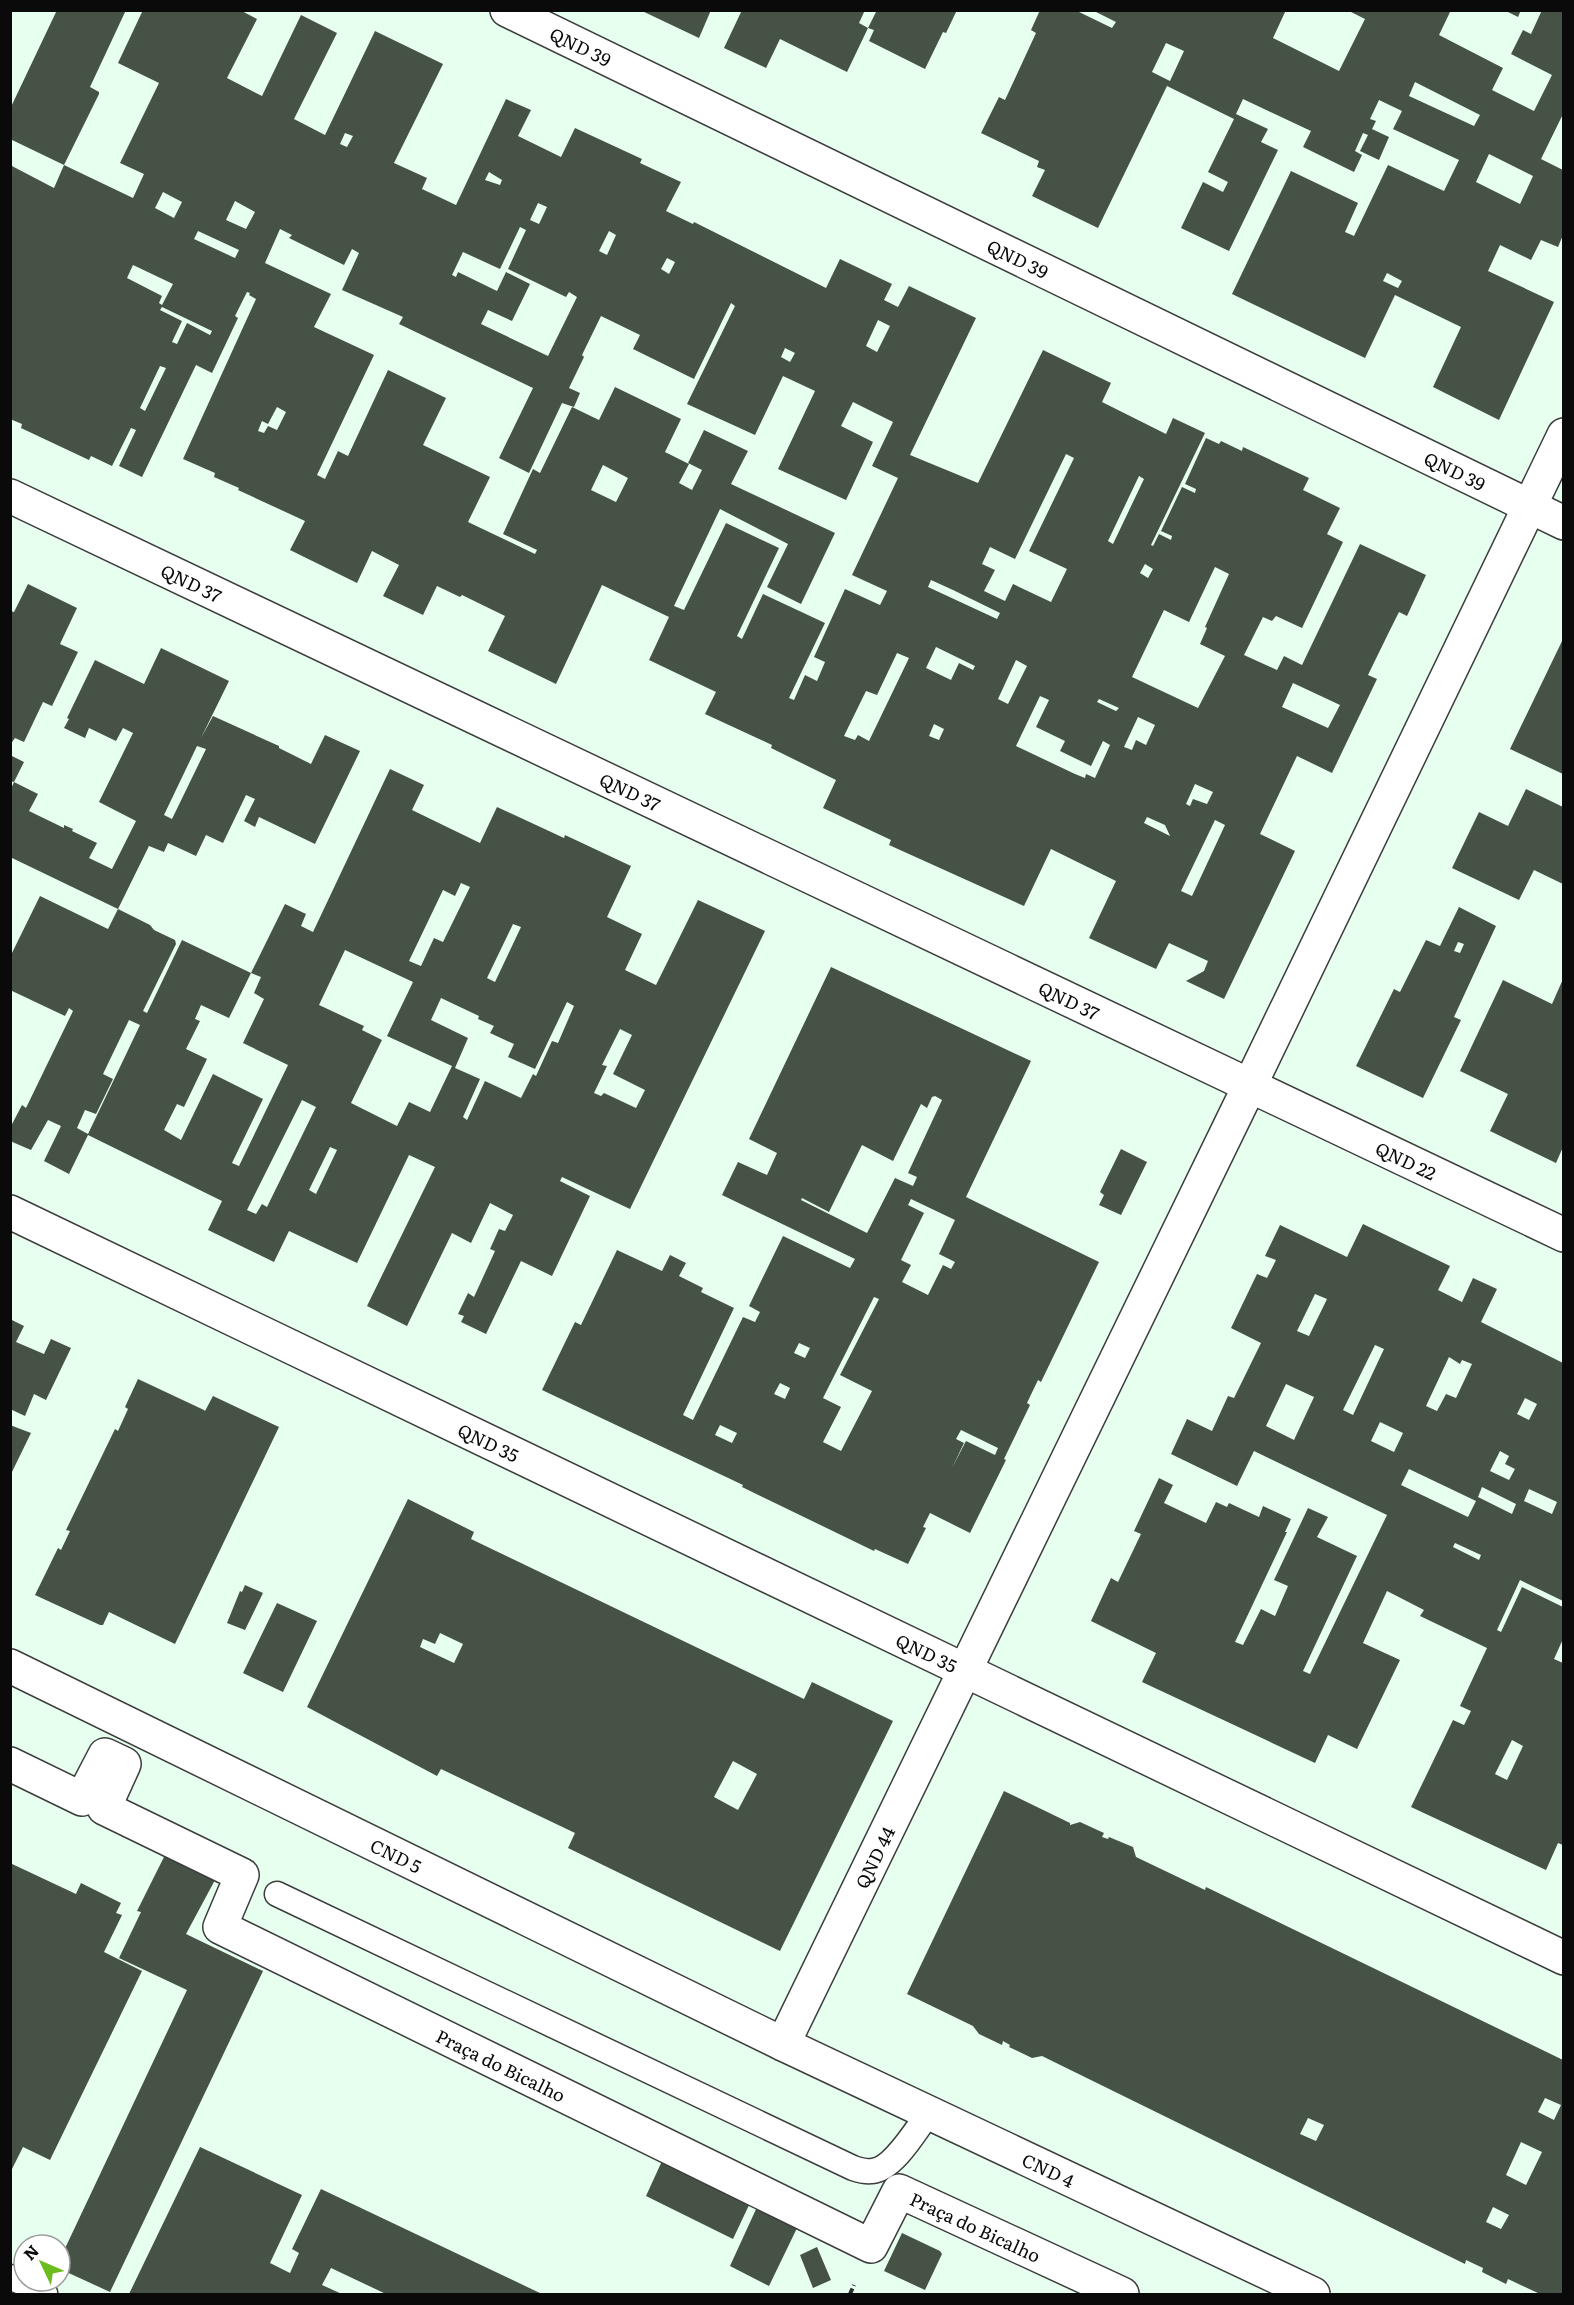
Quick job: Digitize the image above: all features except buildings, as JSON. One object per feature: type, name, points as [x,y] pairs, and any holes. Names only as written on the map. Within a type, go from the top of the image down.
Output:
[{"type":"street","name":"QND 39","points":[[507,10],[1563,523]]},
{"type":"street","name":"QND 44","points":[[783,2044],[966,1671],[1563,435]]},
{"type":"street","name":"QND 37","points":[[10,496],[1250,1085]]},
{"type":"street","name":"QND 22","points":[[1250,1085],[1563,1235]]},
{"type":"street","name":"QND 35","points":[[10,1212],[1563,1958]]},
{"type":"street","name":"CND 5","points":[[10,1666],[783,2044]]},
{"type":"street","name":"Praça do Bicalho","points":[[10,1764],[82,1799],[105,1755],[124,1764],[104,1808],[242,1875],[220,1927],[871,2246],[899,2191],[1122,2295]]},
{"type":"street","name":"CND 4","points":[[783,2044],[1313,2295]]},
{"type":"lane","points":[[277,1894],[853,2168],[871,2172],[885,2167],[899,2153],[928,2114]]}]
